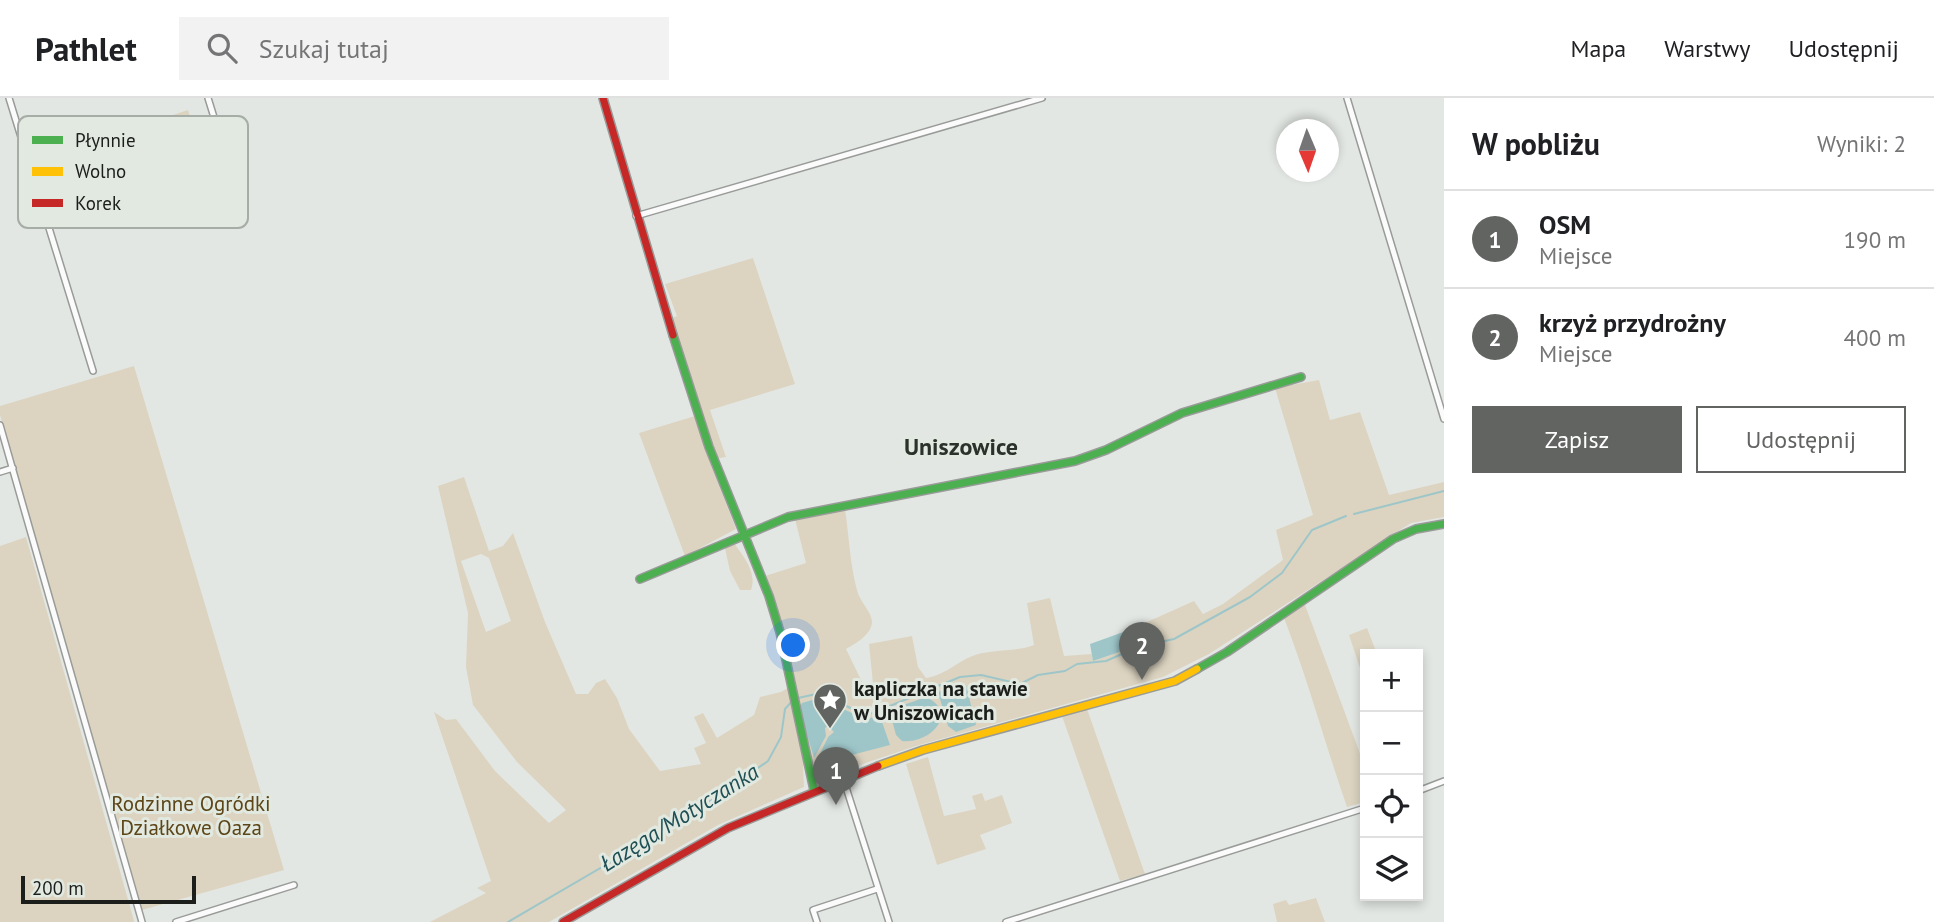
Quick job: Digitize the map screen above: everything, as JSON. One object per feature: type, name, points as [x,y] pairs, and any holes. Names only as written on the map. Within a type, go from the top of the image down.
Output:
[{"type":"street","points":[[9,98],[18,127]]},
{"type":"street","points":[[208,98],[213,116]]},
{"type":"street","points":[[603,98],[636,216],[709,447],[776,620],[814,790]]},
{"type":"street","points":[[636,216],[1042,98]]},
{"type":"street","points":[[1347,98],[1444,419]]},
{"type":"street","points":[[49,228],[93,372]]},
{"type":"street","points":[[640,579],[670,569],[788,517],[1075,461],[1095,455],[1182,413],[1301,377]]},
{"type":"street","points":[[0,425],[142,922]]},
{"type":"street","points":[[0,472],[13,468]]},
{"type":"street","points":[[563,922],[728,828],[843,778],[923,751],[1175,681],[1227,652],[1393,539],[1416,529],[1444,524]]},
{"type":"street","points":[[843,778],[889,922]]},
{"type":"street","points":[[1423,789],[1444,781]]},
{"type":"street","points":[[1006,922],[1360,810]]},
{"type":"street","points":[[176,922],[294,885]]},
{"type":"street","points":[[817,922],[813,910],[877,889]]},
{"type":"green space","points":[[188,110],[190,116],[170,116]]},
{"type":"green space","points":[[753,258],[795,384],[710,410],[726,457],[709,460],[736,529],[685,556],[639,433],[695,416],[664,321],[677,316],[665,284]]},
{"type":"green space","name":"Rodzinne Ogródki Działkowe Oaza","points":[[134,366],[284,870],[142,910],[0,415],[0,406]]},
{"type":"green space","points":[[1319,380],[1330,420],[1360,412],[1389,495],[1444,482],[1444,517],[1411,523],[1209,654],[1163,677],[916,746],[842,771],[819,763],[803,765],[804,787],[718,825],[549,922],[430,922],[486,893],[477,888],[491,881],[434,712],[446,720],[456,719],[495,771],[549,823],[566,810],[517,762],[473,705],[466,667],[468,613],[438,486],[464,477],[489,551],[503,546],[513,533],[545,622],[576,694],[588,694],[596,683],[605,679],[617,698],[629,729],[660,771],[701,764],[694,748],[706,743],[694,717],[703,713],[717,738],[754,715],[760,697],[781,692],[796,683],[783,629],[765,576],[806,563],[795,519],[845,509],[857,590],[872,619],[871,628],[866,635],[846,649],[864,686],[873,684],[869,644],[912,636],[918,667],[926,678],[938,675],[978,654],[1034,645],[1027,603],[1050,598],[1064,656],[1092,654],[1093,661],[1134,647],[1129,630],[1194,601],[1203,614],[1223,604],[1283,560],[1276,530],[1313,515],[1275,388]],"holes":[[[481,554],[489,558],[511,621],[486,632],[461,561]]]},
{"type":"green space","points":[[26,537],[134,922],[0,922],[0,546]]},
{"type":"green space","points":[[732,540],[750,570],[753,583],[751,590],[740,590],[730,571],[724,544]]},
{"type":"green space","points":[[1305,605],[1360,754],[1360,803],[1347,807],[1284,618]]},
{"type":"green space","points":[[1367,628],[1375,649],[1360,649],[1360,668],[1349,635]]},
{"type":"green space","points":[[1087,709],[1145,874],[1120,881],[1062,716]]},
{"type":"green space","points":[[928,757],[944,816],[976,809],[972,796],[982,793],[985,801],[1002,795],[1012,823],[980,835],[986,849],[937,865],[906,764]]},
{"type":"green space","points":[[1316,898],[1325,922],[1277,922],[1273,904],[1286,900],[1289,905]]},
{"type":"water","points":[[1129,630],[1134,647],[1093,661],[1090,644]]},
{"type":"water","points":[[961,684],[966,685],[976,725],[956,732],[948,726],[938,692]]},
{"type":"water","points":[[926,697],[941,711],[941,719],[931,733],[912,741],[902,741],[896,735],[890,713],[895,708]]},
{"type":"water","points":[[819,698],[865,719],[880,716],[890,745],[844,757],[817,760],[828,737],[834,732],[828,726],[825,728],[826,736],[814,758],[799,708],[802,703]]},
{"type":"waterway","name":"Łazęga/Motyczanka","points":[[1354,514],[1444,491]]},
{"type":"waterway","name":"Łazęga/Motyczanka","points":[[1142,646],[1174,639],[1250,597],[1282,573],[1312,530],[1346,516]]},
{"type":"waterway","name":"Łazęga/Motyczanka","points":[[798,698],[821,693],[862,714],[873,713],[960,677],[981,675],[1020,684],[1038,675],[1065,671],[1077,664],[1106,661],[1136,648]]},
{"type":"waterway","name":"Łazęga/Motyczanka","points":[[508,922],[686,818],[768,761],[781,737],[785,709],[793,700]]},
{"type":"traffic: fast","points":[[673,335],[709,447],[769,596],[780,632],[814,790]]},
{"type":"traffic: fast","points":[[640,579],[788,517],[1075,461],[1106,450],[1182,413],[1301,377]]},
{"type":"traffic: fast","points":[[1197,669],[1227,652],[1393,539],[1416,529],[1444,524]]},
{"type":"traffic: slow","points":[[878,766],[923,750],[1175,681],[1197,669]]},
{"type":"traffic: jam","points":[[603,98],[673,335]]},
{"type":"traffic: jam","points":[[563,922],[728,828],[878,766]]},
{"type":"place","name":"krzyż przydrożny","points":[[1142,680]]},
{"type":"place","name":"kapliczka na stawie w Uniszowicach","points":[[830,730]]},
{"type":"place","name":"OSM","points":[[836,805]]},
{"type":"district","name":"Uniszowice","points":[[961,446]]}]
